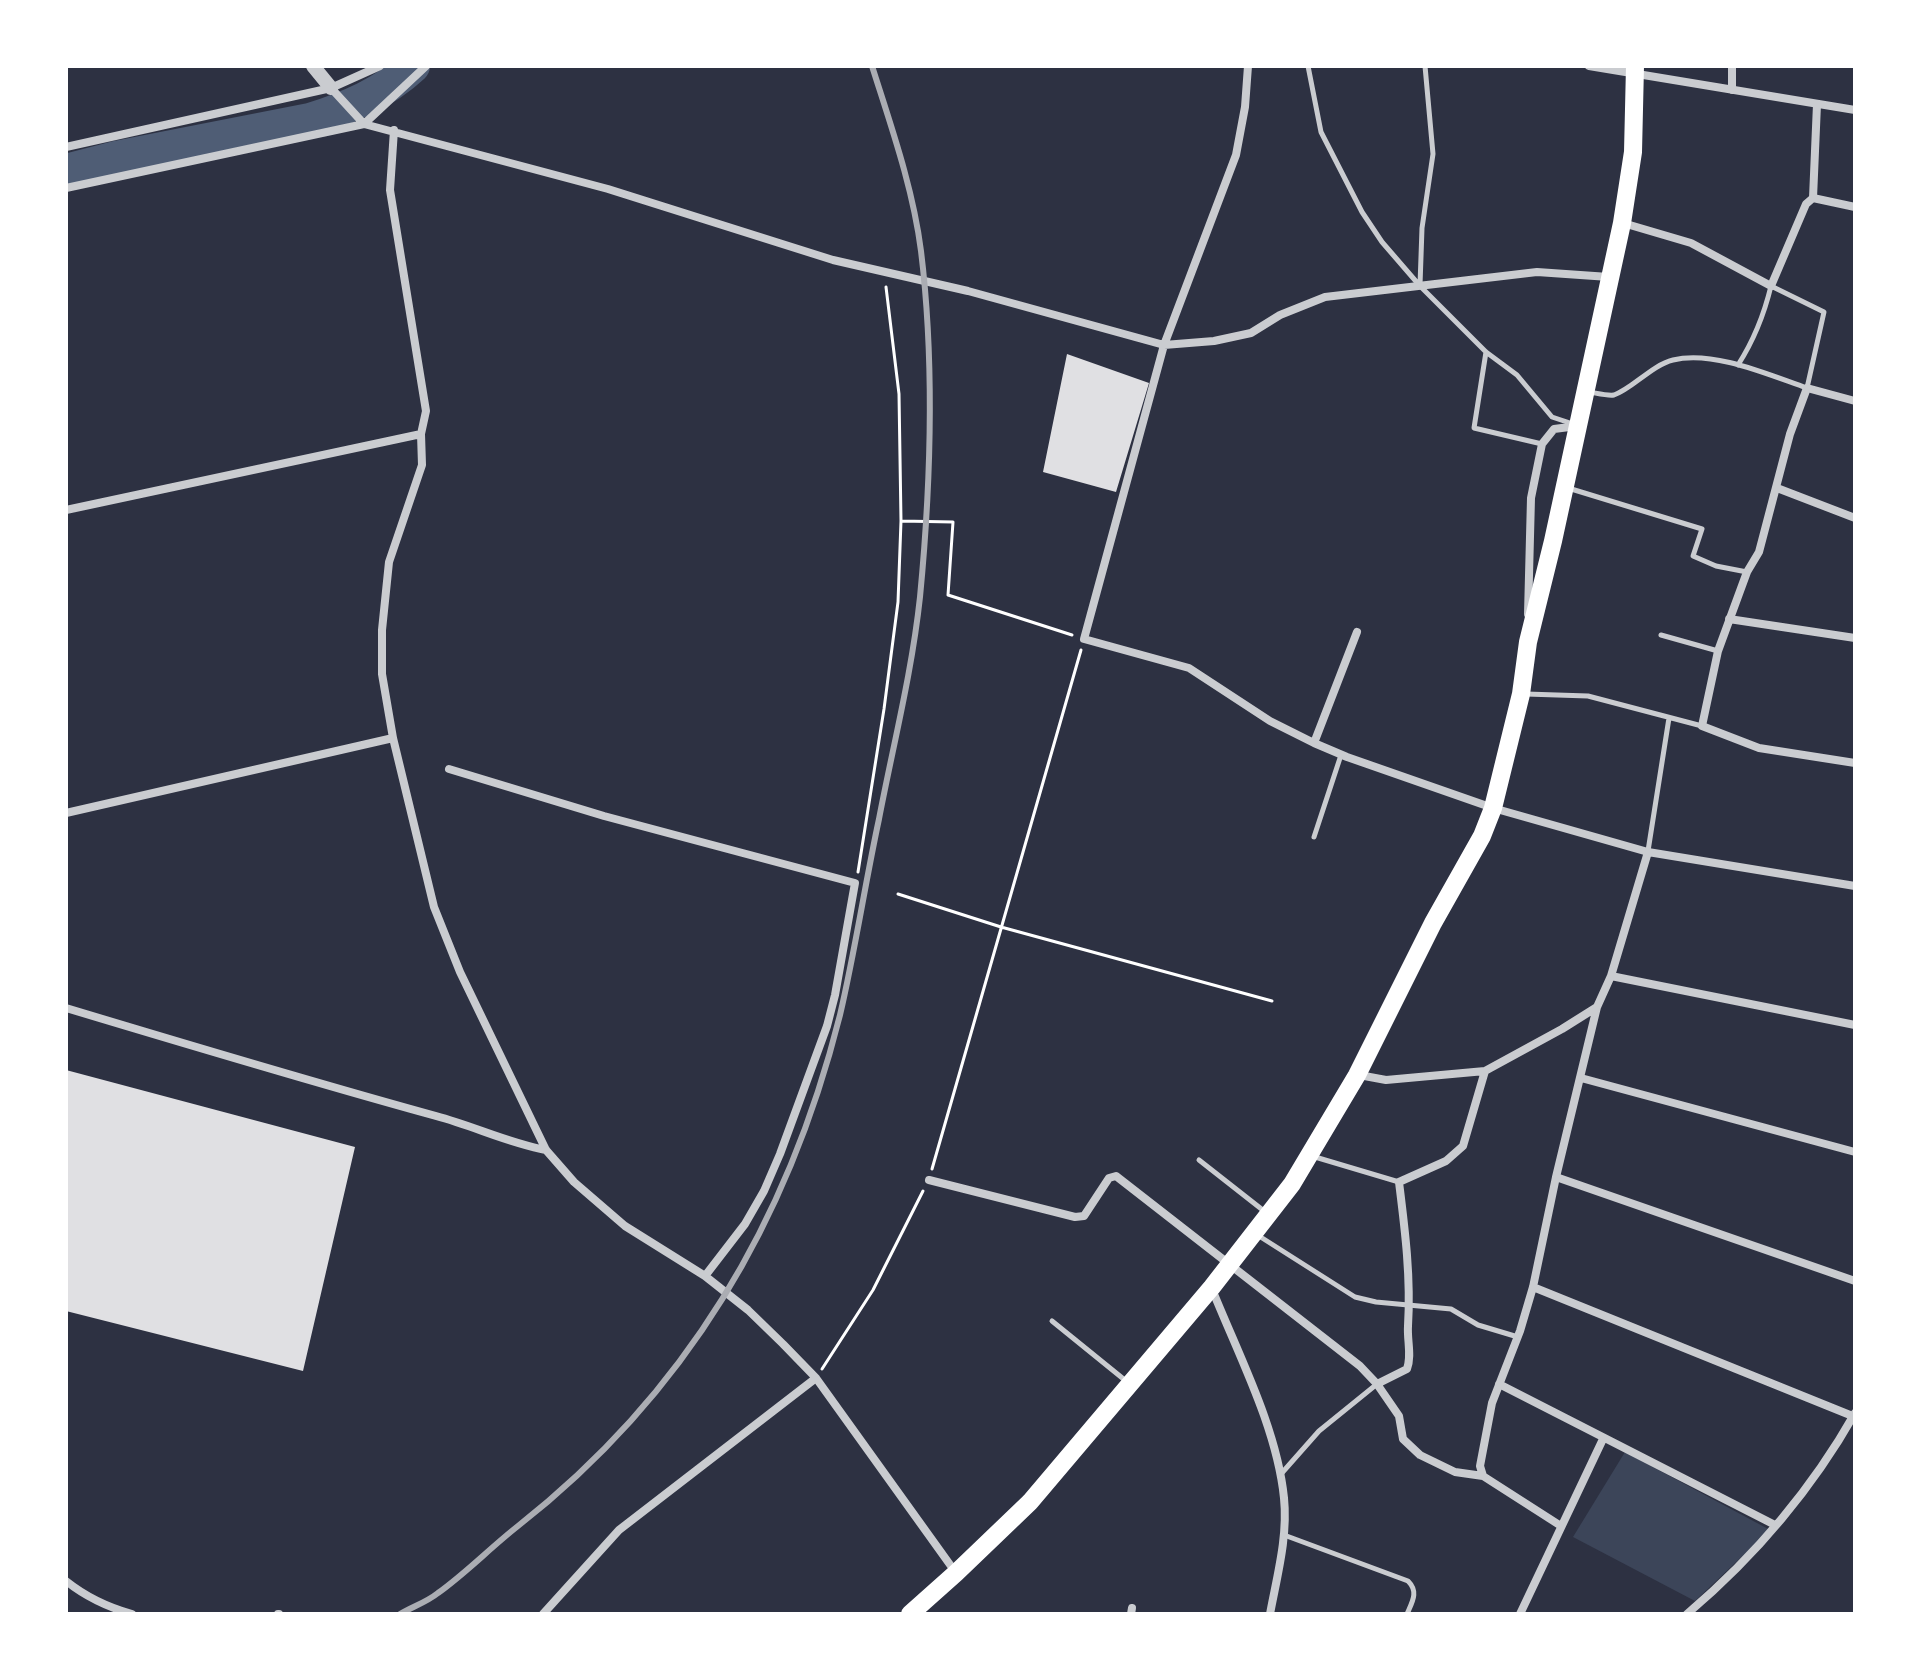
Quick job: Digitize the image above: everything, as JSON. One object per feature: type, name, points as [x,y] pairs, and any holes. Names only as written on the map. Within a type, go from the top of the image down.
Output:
[{"type":"highway","points":[[920,1611],[1030,1502],[1212,1287],[1268,1215],[1310,1155],[1357,1075],[1433,923],[1482,836],[1493,808],[1521,694],[1528,642],[1622,223],[1633,152],[1635,70]]},
{"type":"street","points":[[313,66],[364,124]]},
{"type":"street","points":[[66,146],[331,88],[380,66]]},
{"type":"street","points":[[364,124],[426,66]]},
{"type":"street","points":[[1248,66],[1245,107],[1236,155],[1164,345],[1084,639],[1189,668],[1270,721],[1314,743],[1493,808],[1648,852],[1855,886]]},
{"type":"street","points":[[1589,66],[1635,70],[1855,110]]},
{"type":"street","points":[[1732,66],[1732,90]]},
{"type":"street","points":[[1622,223],[1691,243],[1771,286],[1806,204],[1813,198],[1817,104]]},
{"type":"street","points":[[66,188],[364,124],[608,189],[833,260],[968,291],[1164,345],[1214,341],[1251,333],[1280,315],[1325,297],[1537,272],[1610,277]]},
{"type":"street","points":[[394,130],[390,190],[426,411],[421,434],[422,465],[389,562],[382,630],[382,674],[393,738],[434,907],[460,972],[546,1150],[574,1182],[625,1226],[705,1276],[748,1310],[816,1378],[956,1573]]},
{"type":"street","points":[[1813,198],[1855,207]]},
{"type":"street","points":[[1855,401],[1807,388],[1790,434],[1759,552],[1747,572],[1718,651],[1702,726],[1759,748],[1855,763]]},
{"type":"street","points":[[1528,642],[1531,498],[1542,444],[1554,429],[1578,426]]},
{"type":"street","points":[[66,510],[421,434]]},
{"type":"street","points":[[1777,488],[1855,518]]},
{"type":"street","points":[[1729,619],[1855,638]]},
{"type":"street","points":[[1314,743],[1357,632]]},
{"type":"street","points":[[66,813],[393,738]]},
{"type":"street","points":[[449,769],[604,816],[855,883],[827,1026],[780,1154],[745,1224],[705,1276]]},
{"type":"street","points":[[1483,1476],[1480,1466],[1484,1434],[1533,1287],[1597,1007],[1611,976],[1648,852]]},
{"type":"street","points":[[1611,976],[1855,1025]]},
{"type":"street","points":[[1357,1075],[1386,1080],[1485,1071],[1597,1007]]},
{"type":"street","points":[[66,1008],[285,1075],[446,1118],[515,1145],[546,1150]]},
{"type":"street","points":[[1377,1384],[1407,1369],[1410,1360],[1407,1328],[1410,1303],[1399,1182],[1446,1161],[1463,1146],[1485,1071]]},
{"type":"street","points":[[1581,1078],[1855,1152]]},
{"type":"street","points":[[929,1180],[1075,1217],[1084,1216],[1109,1178],[1116,1176],[1360,1366],[1399,1416],[1403,1439],[1420,1455],[1455,1472],[1483,1476],[1561,1526]]},
{"type":"street","points":[[1556,1177],[1855,1281]]},
{"type":"street","points":[[1212,1287],[1264,1417],[1280,1475],[1284,1535],[1270,1614]]},
{"type":"street","points":[[1533,1287],[1854,1415],[1811,1484],[1713,1592],[1687,1614]]},
{"type":"street","points":[[543,1614],[619,1530],[816,1378]]},
{"type":"street","points":[[1499,1384],[1775,1525]]},
{"type":"street","points":[[1520,1614],[1603,1439]]},
{"type":"street","points":[[66,1581],[108,1607],[132,1614]]},
{"type":"lane","points":[[1308,66],[1321,132],[1362,212],[1382,242],[1420,286],[1486,352],[1517,375],[1552,417],[1578,426]]},
{"type":"lane","points":[[1420,286],[1422,228],[1433,154],[1425,66]]},
{"type":"lane","points":[[1584,392],[1613,395],[1674,360],[1714,359],[1807,388],[1824,312],[1771,286],[1758,329],[1738,365]]},
{"type":"lane","points":[[1486,352],[1474,428],[1542,444]]},
{"type":"lane","points":[[1563,487],[1702,529],[1693,556],[1716,566],[1747,572]]},
{"type":"lane","points":[[1661,635],[1718,651]]},
{"type":"lane","points":[[1521,694],[1588,696],[1702,726]]},
{"type":"lane","points":[[1648,852],[1669,718]]},
{"type":"lane","points":[[1314,837],[1341,755]]},
{"type":"lane","points":[[1310,1155],[1399,1182]]},
{"type":"lane","points":[[1199,1160],[1268,1215]]},
{"type":"lane","points":[[1254,1233],[1355,1297],[1451,1309],[1478,1325],[1518,1337]]},
{"type":"lane","points":[[1052,1321],[1129,1383]]},
{"type":"lane","points":[[1280,1475],[1319,1431],[1377,1384]]},
{"type":"lane","points":[[1284,1535],[1408,1581],[1414,1587],[1415,1595],[1407,1614]]},
{"type":"path","points":[[855,883],[898,602],[901,521],[899,394],[884,271]]},
{"type":"path","points":[[816,1378],[873,1290],[929,1180],[1084,639],[948,595],[953,522],[901,521]]},
{"type":"path","points":[[898,894],[1001,927],[1272,1001]]},
{"type":"shaded area","points":[[1625,1452],[1770,1530],[1695,1601],[1573,1537]]},
{"type":"building","points":[[1067,354],[1149,383],[1116,492],[1043,472]]},
{"type":"building","points":[[66,1070],[355,1147],[303,1371],[66,1311]]},
{"type":"waterway","points":[[66,171],[116,158],[310,120],[365,99],[413,66]]},
{"type":"railway","points":[[400,1614],[448,1585],[578,1475],[632,1420],[680,1361],[722,1299],[760,1233],[791,1164],[818,1091],[840,1015],[907,681],[917,625],[927,511],[930,381],[921,251],[907,181],[872,66]]}]
